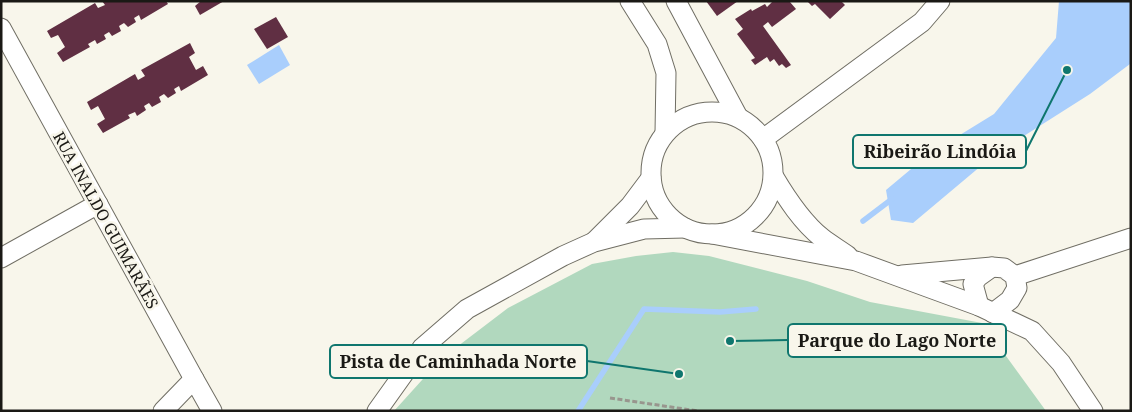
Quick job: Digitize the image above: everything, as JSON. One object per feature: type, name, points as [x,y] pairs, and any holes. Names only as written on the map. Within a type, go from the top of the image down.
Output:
[{"type":"street","points":[[630,1],[656,44],[666,73],[665,133]]},
{"type":"street","points":[[676,1],[738,117]]},
{"type":"street","points":[[763,139],[922,22],[940,1]]},
{"type":"street","name":"RUA INALDO GUIMARÃES","points":[[4,41],[98,204],[212,411]]},
{"type":"street","points":[[712,234],[730,231],[747,223],[760,211],[769,195],[774,177],[774,167],[768,146],[755,128],[738,117],[719,112],[699,113],[680,120],[665,133],[658,145],[653,158],[651,178],[656,198],[668,216],[685,228],[698,232],[856,261],[986,310],[1032,331],[1061,363],[1093,411]]},
{"type":"street","points":[[774,177],[786,198],[808,225],[822,238],[856,261]]},
{"type":"street","points":[[594,242],[630,206],[651,178]]},
{"type":"street","points":[[1,258],[98,204]]},
{"type":"street","points":[[377,411],[422,348],[467,309],[563,256],[594,242],[644,229],[685,228]]},
{"type":"street","points":[[1015,276],[1131,238]]},
{"type":"street","points":[[986,310],[973,284],[978,276],[992,268]]},
{"type":"street","points":[[896,276],[1004,268],[1015,276],[1017,288],[1010,300],[986,310]]},
{"type":"street","points":[[163,411],[194,379]]},
{"type":"path","points":[[610,398],[698,411]]},
{"type":"green space","points":[[673,252],[709,256],[807,281],[870,302],[982,323],[1046,411],[394,411],[441,359],[508,308],[592,264]]},
{"type":"water","points":[[1059,1],[1131,1],[1130,64],[1090,94],[994,155],[913,223],[891,220],[886,190],[929,154],[994,114],[1056,38]]},
{"type":"water","points":[[279,45],[290,65],[259,84],[247,65]]},
{"type":"building","points":[[102,1],[166,1],[168,4],[141,20],[139,15],[134,18],[136,22],[128,27],[124,23],[119,26],[121,31],[112,36],[109,32],[104,35],[106,39],[97,44],[95,40],[88,44],[90,47],[63,62],[57,53],[65,47],[58,35],[51,38],[47,31],[95,3],[98,8],[105,5]]},
{"type":"building","points":[[201,1],[224,1],[200,15],[195,6]]},
{"type":"building","points":[[706,1],[738,1],[717,16]]},
{"type":"building","points":[[773,1],[791,1],[796,9],[772,27],[768,22],[763,26],[791,65],[786,68],[782,64],[779,66],[774,59],[770,62],[767,57],[755,65],[751,60],[755,58],[737,34],[743,29],[735,19],[751,9],[752,11],[765,4],[767,7]]},
{"type":"building","points":[[807,1],[841,1],[845,5],[830,19],[815,4],[812,6]]},
{"type":"building","points":[[276,17],[288,37],[267,49],[254,29]]},
{"type":"building","points":[[190,43],[195,53],[189,57],[196,70],[203,66],[208,75],[181,91],[179,86],[174,89],[176,93],[168,98],[164,94],[159,97],[161,102],[152,107],[149,103],[144,106],[146,110],[137,116],[135,112],[128,115],[130,118],[103,133],[97,124],[105,119],[98,106],[91,110],[87,102],[135,74],[138,80],[145,76],[141,70]]},
{"type":"waterway","points":[[863,221],[892,199]]},
{"type":"waterway","points":[[578,411],[644,309],[720,312],[756,309]]},
{"type":"place","name":"Ribeirão Lindóia","points":[[1067,70]]},
{"type":"place","name":"Parque do Lago Norte","points":[[730,341]]},
{"type":"place","name":"Pista de Caminhada Norte","points":[[679,374]]}]
